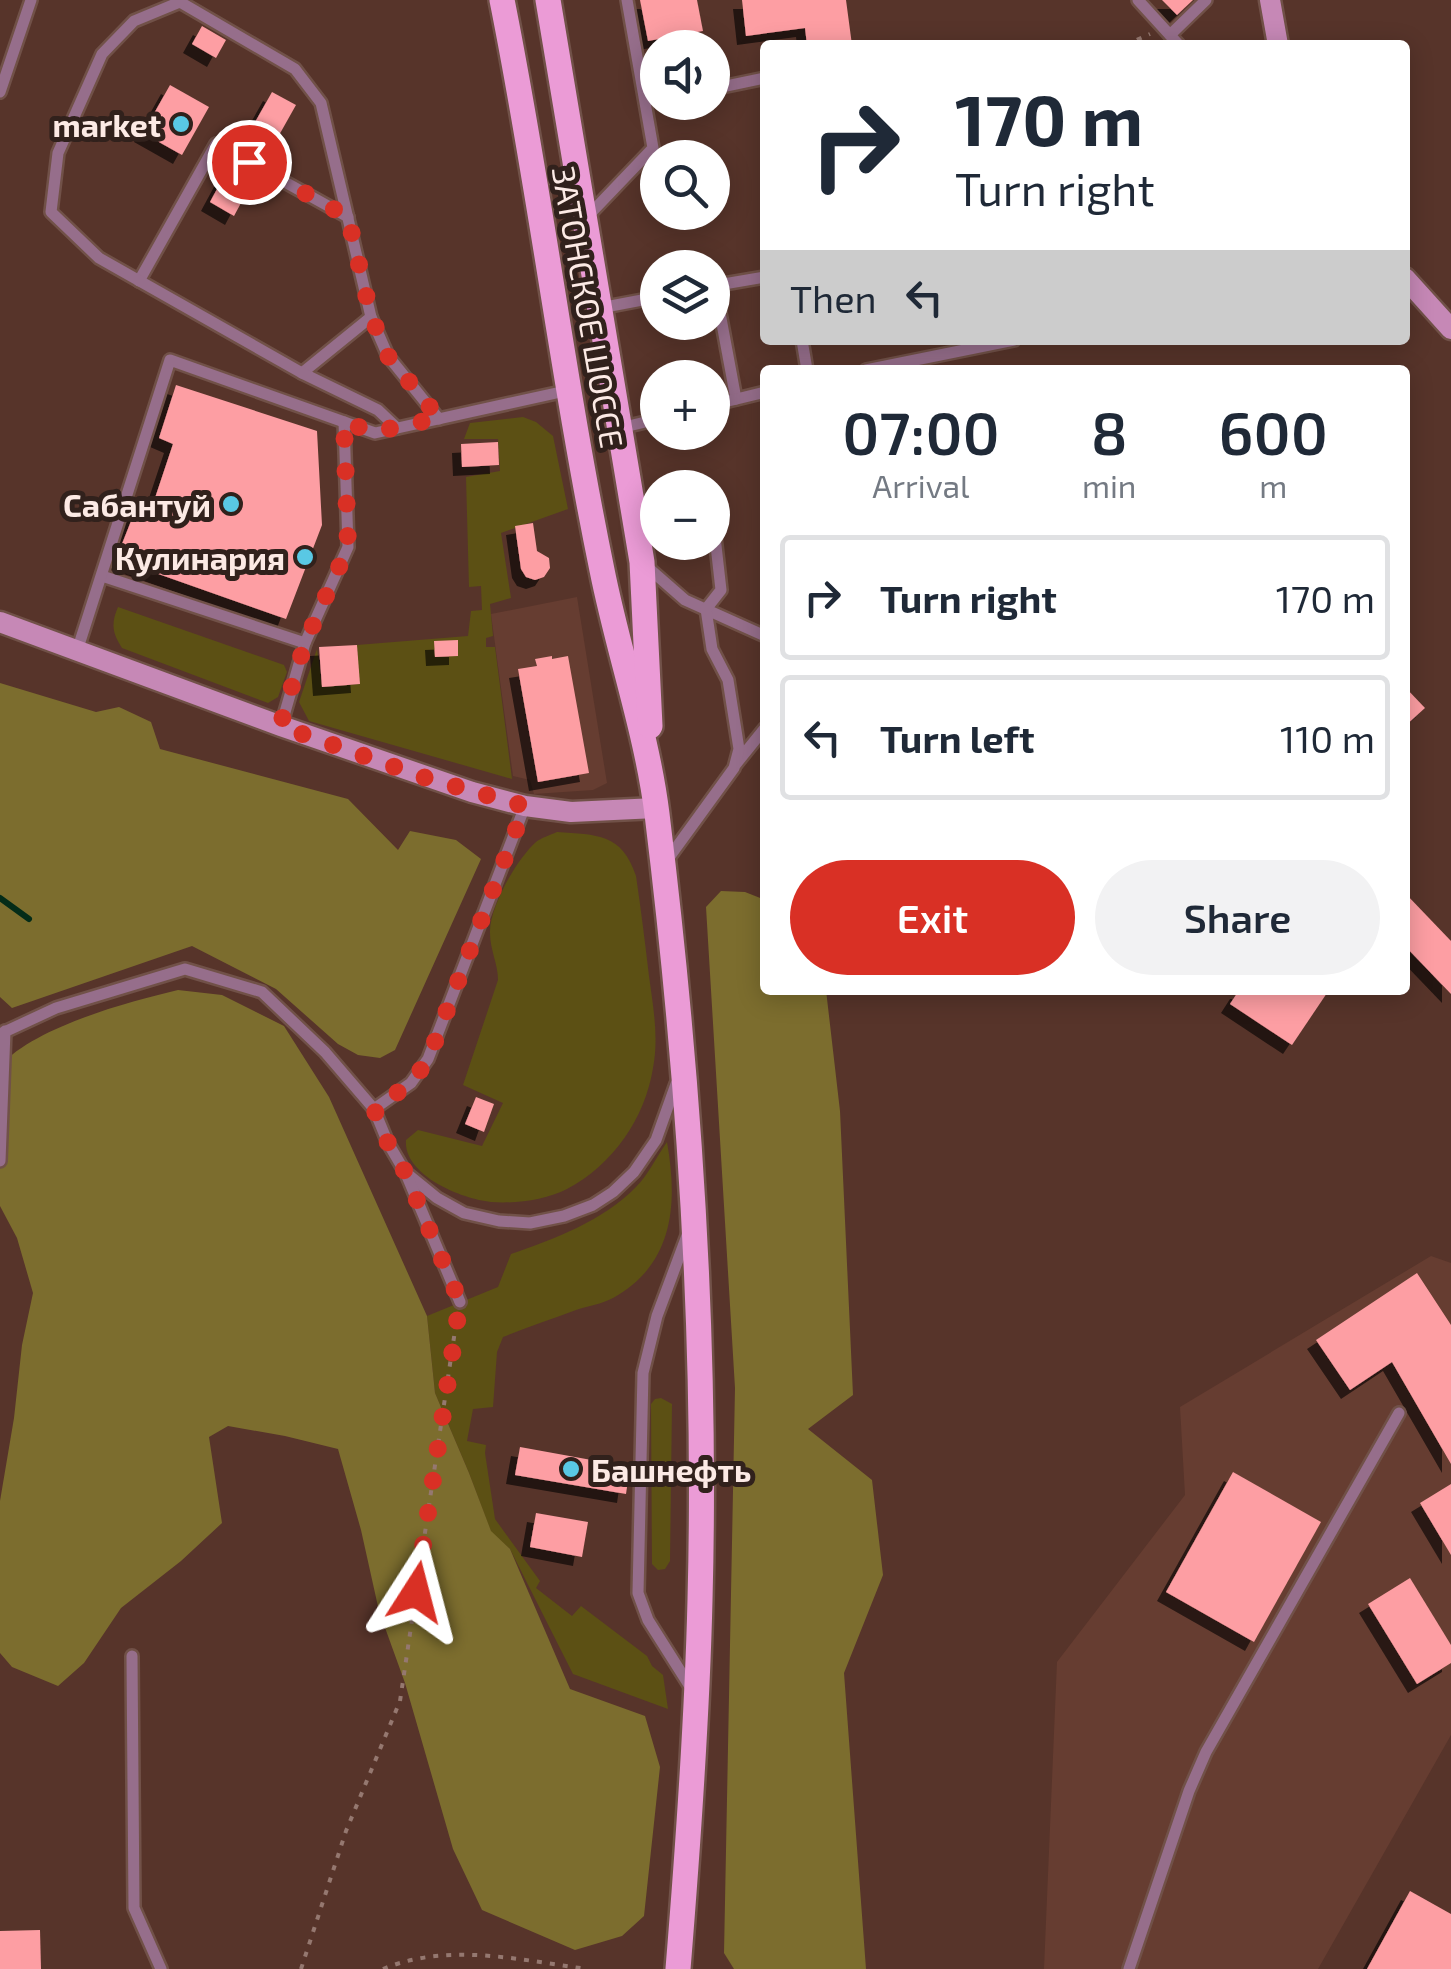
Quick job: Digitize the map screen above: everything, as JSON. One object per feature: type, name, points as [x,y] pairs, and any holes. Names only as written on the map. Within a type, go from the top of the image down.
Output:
[{"type":"main road","name":"ЗАТОНСКОЕ ШОССЕ","points":[[499,0],[511,44],[602,571],[654,797]]},
{"type":"main road","name":"ЗАТОНСКОЕ ШОССЕ","points":[[548,0],[620,428],[640,491]]},
{"type":"main road","points":[[1270,0],[1277,40]]},
{"type":"main road","points":[[1410,284],[1451,329]]},
{"type":"main road","name":"ЗАТОНСКОЕ ШОССЕ","points":[[642,562],[654,797]]},
{"type":"main road","points":[[0,622],[426,778],[525,806],[571,812],[654,797],[684,1061],[694,1215],[701,1500],[696,1696],[678,1966]]},
{"type":"lane","points":[[0,92],[31,0]]},
{"type":"lane","points":[[627,0],[640,55]]},
{"type":"lane","points":[[1138,0],[1171,36],[1206,0]]},
{"type":"lane","points":[[397,428],[378,410],[302,373],[99,258],[51,212],[58,153],[102,54],[134,21],[180,2],[295,69],[321,103],[371,316],[388,356],[439,418]]},
{"type":"lane","points":[[730,85],[760,79]]},
{"type":"lane","points":[[586,218],[654,148],[652,120]]},
{"type":"lane","points":[[139,281],[216,144],[348,217]]},
{"type":"lane","points":[[730,283],[760,278]]},
{"type":"lane","points":[[600,308],[640,300]]},
{"type":"lane","points":[[302,373],[371,316]]},
{"type":"lane","points":[[724,340],[736,400]]},
{"type":"lane","points":[[891,365],[989,345]]},
{"type":"lane","points":[[77,650],[170,360],[374,432],[570,390]]},
{"type":"lane","points":[[730,401],[760,393]]},
{"type":"lane","points":[[280,726],[305,643],[348,547],[344,422]]},
{"type":"lane","points":[[620,428],[640,423]]},
{"type":"lane","points":[[718,560],[721,590],[706,609],[712,649],[728,680],[738,748],[734,768]]},
{"type":"lane","points":[[642,562],[686,600],[760,634]]},
{"type":"lane","points":[[102,576],[305,643]]},
{"type":"lane","points":[[663,866],[760,734]]},
{"type":"lane","points":[[374,1109],[411,1083],[428,1060],[525,806]]},
{"type":"lane","points":[[0,1161],[3,1033],[56,1008],[185,968],[262,992],[325,1052],[374,1109],[460,1302]]},
{"type":"lane","points":[[405,1172],[436,1198],[464,1212],[499,1221],[530,1223],[564,1216],[613,1192],[634,1172],[656,1140],[684,1061]]},
{"type":"lane","points":[[694,1215],[656,1316],[644,1373],[638,1594],[648,1620],[696,1696]]},
{"type":"lane","points":[[1129,1969],[1206,1752],[1399,1413]]},
{"type":"lane","points":[[132,1656],[134,1908],[161,1969]]},
{"type":"path","points":[[302,1969],[346,1831],[400,1701],[460,1302]]},
{"type":"path","points":[[383,1969],[401,1961],[476,1953],[587,1969]]},
{"type":"shaded area","points":[[523,417],[553,436],[568,509],[501,533],[511,598],[490,604],[493,636],[486,638],[486,647],[495,647],[512,779],[309,721],[299,702],[317,649],[322,687],[359,684],[357,645],[468,636],[471,611],[482,610],[481,586],[469,587],[466,477],[500,471],[498,439],[464,439],[470,423]]},
{"type":"shaded area","points":[[577,597],[607,783],[593,790],[534,794],[530,780],[513,776],[491,614]]},
{"type":"shaded area","points":[[118,607],[284,665],[287,672],[278,697],[268,703],[122,648],[114,628]]},
{"type":"shaded area","points":[[0,683],[96,712],[119,707],[151,722],[160,749],[348,799],[398,850],[410,831],[456,840],[481,859],[395,1050],[380,1058],[358,1055],[338,1044],[276,989],[192,946],[12,1008],[0,997]]},
{"type":"shaded area","points":[[557,832],[596,836],[615,844],[636,876],[655,1022],[649,1087],[624,1138],[584,1179],[540,1198],[510,1202],[479,1200],[450,1190],[424,1174],[408,1153],[406,1140],[418,1130],[482,1146],[503,1103],[463,1085],[498,980],[491,923],[499,898],[520,860],[536,842]]},
{"type":"shaded area","points":[[721,891],[745,892],[760,898],[760,995],[827,995],[840,1111],[853,1395],[808,1429],[872,1480],[883,1575],[844,1673],[866,1969],[734,1969],[724,1953],[735,1388],[706,907]]},
{"type":"shaded area","points":[[178,990],[222,995],[284,1026],[329,1097],[427,1316],[435,1393],[491,1531],[510,1549],[570,1689],[645,1716],[660,1767],[644,1916],[622,1936],[575,1950],[482,1910],[453,1849],[405,1683],[379,1611],[338,1449],[228,1426],[209,1437],[222,1523],[121,1608],[84,1663],[58,1686],[12,1667],[0,1653],[0,1501],[33,1293],[17,1238],[0,1206],[0,1066],[35,1039],[58,1028],[108,1009]]},
{"type":"shaded area","points":[[667,1142],[671,1210],[660,1250],[649,1268],[609,1300],[503,1337],[497,1352],[493,1407],[473,1409],[467,1441],[486,1445],[495,1519],[540,1581],[536,1588],[572,1616],[581,1606],[647,1656],[663,1675],[668,1709],[573,1674],[510,1549],[491,1532],[435,1393],[427,1316],[498,1287],[511,1254],[561,1235],[609,1210],[640,1182]]},
{"type":"shaded area","points":[[1431,1256],[1451,1263],[1451,1735],[1318,1969],[1044,1969],[1057,1662],[1185,1495],[1180,1407]]},
{"type":"shaded area","points":[[661,1398],[672,1404],[670,1561],[665,1569],[658,1570],[652,1564],[651,1404]]},
{"type":"building","points":[[640,0],[697,0],[703,30],[646,30]]},
{"type":"building","points":[[742,0],[846,0],[851,40],[806,40],[805,28],[746,36]]},
{"type":"building","points":[[1162,0],[1193,0],[1177,15]]},
{"type":"building","points":[[202,26],[226,40],[216,58],[192,44]]},
{"type":"building","points":[[170,85],[209,107],[182,155],[143,133]]},
{"type":"building","points":[[272,92],[296,105],[265,160],[241,147]]},
{"type":"building","points":[[231,163],[255,177],[234,216],[210,202]]},
{"type":"building","points":[[176,385],[317,431],[322,525],[286,619],[116,559],[137,506],[150,513],[173,444],[159,438]]},
{"type":"building","points":[[498,442],[499,465],[462,467],[461,444]]},
{"type":"building","points":[[533,523],[537,551],[549,558],[550,568],[544,577],[535,580],[526,577],[521,569],[515,526]]},
{"type":"building","points":[[458,640],[458,656],[435,657],[434,641]]},
{"type":"building","points":[[357,645],[360,684],[322,687],[319,647]]},
{"type":"building","points":[[568,656],[589,773],[538,782],[518,669],[537,666],[535,659]]},
{"type":"building","points":[[1410,692],[1425,708],[1410,722]]},
{"type":"building","points":[[1410,898],[1451,941],[1451,994],[1410,951]]},
{"type":"building","points":[[1236,995],[1326,995],[1292,1045],[1230,1004]]},
{"type":"building","points":[[476,1097],[494,1104],[484,1132],[465,1124]]},
{"type":"building","points":[[1417,1273],[1451,1325],[1451,1464],[1392,1362],[1350,1390],[1316,1340]]},
{"type":"building","points":[[520,1447],[630,1467],[626,1494],[515,1475]]},
{"type":"building","points":[[1233,1472],[1321,1522],[1254,1642],[1166,1592]]},
{"type":"building","points":[[1451,1484],[1451,1555],[1420,1503]]},
{"type":"building","points":[[536,1513],[588,1522],[582,1557],[530,1547]]},
{"type":"building","points":[[1410,1578],[1451,1645],[1451,1663],[1417,1684],[1368,1604]]},
{"type":"building","points":[[1410,1891],[1451,1914],[1451,1969],[1367,1969]]},
{"type":"building","points":[[40,1930],[41,1969],[0,1969],[0,1931]]},
{"type":"waterway","points":[[0,898],[29,919]]},
{"type":"place","name":"market","points":[[181,124]]},
{"type":"place","name":"Сабантуй","points":[[231,504]]},
{"type":"place","name":"Кулинария","points":[[305,557]]},
{"type":"place","name":"Башнефть","points":[[571,1469]]},
{"type":"route","points":[[249,162],[348,217],[371,316],[388,356],[439,418],[374,432],[344,422],[348,547],[305,643],[280,726],[426,778],[525,806],[428,1060],[411,1083],[374,1109],[460,1302],[416,1592]]}]
